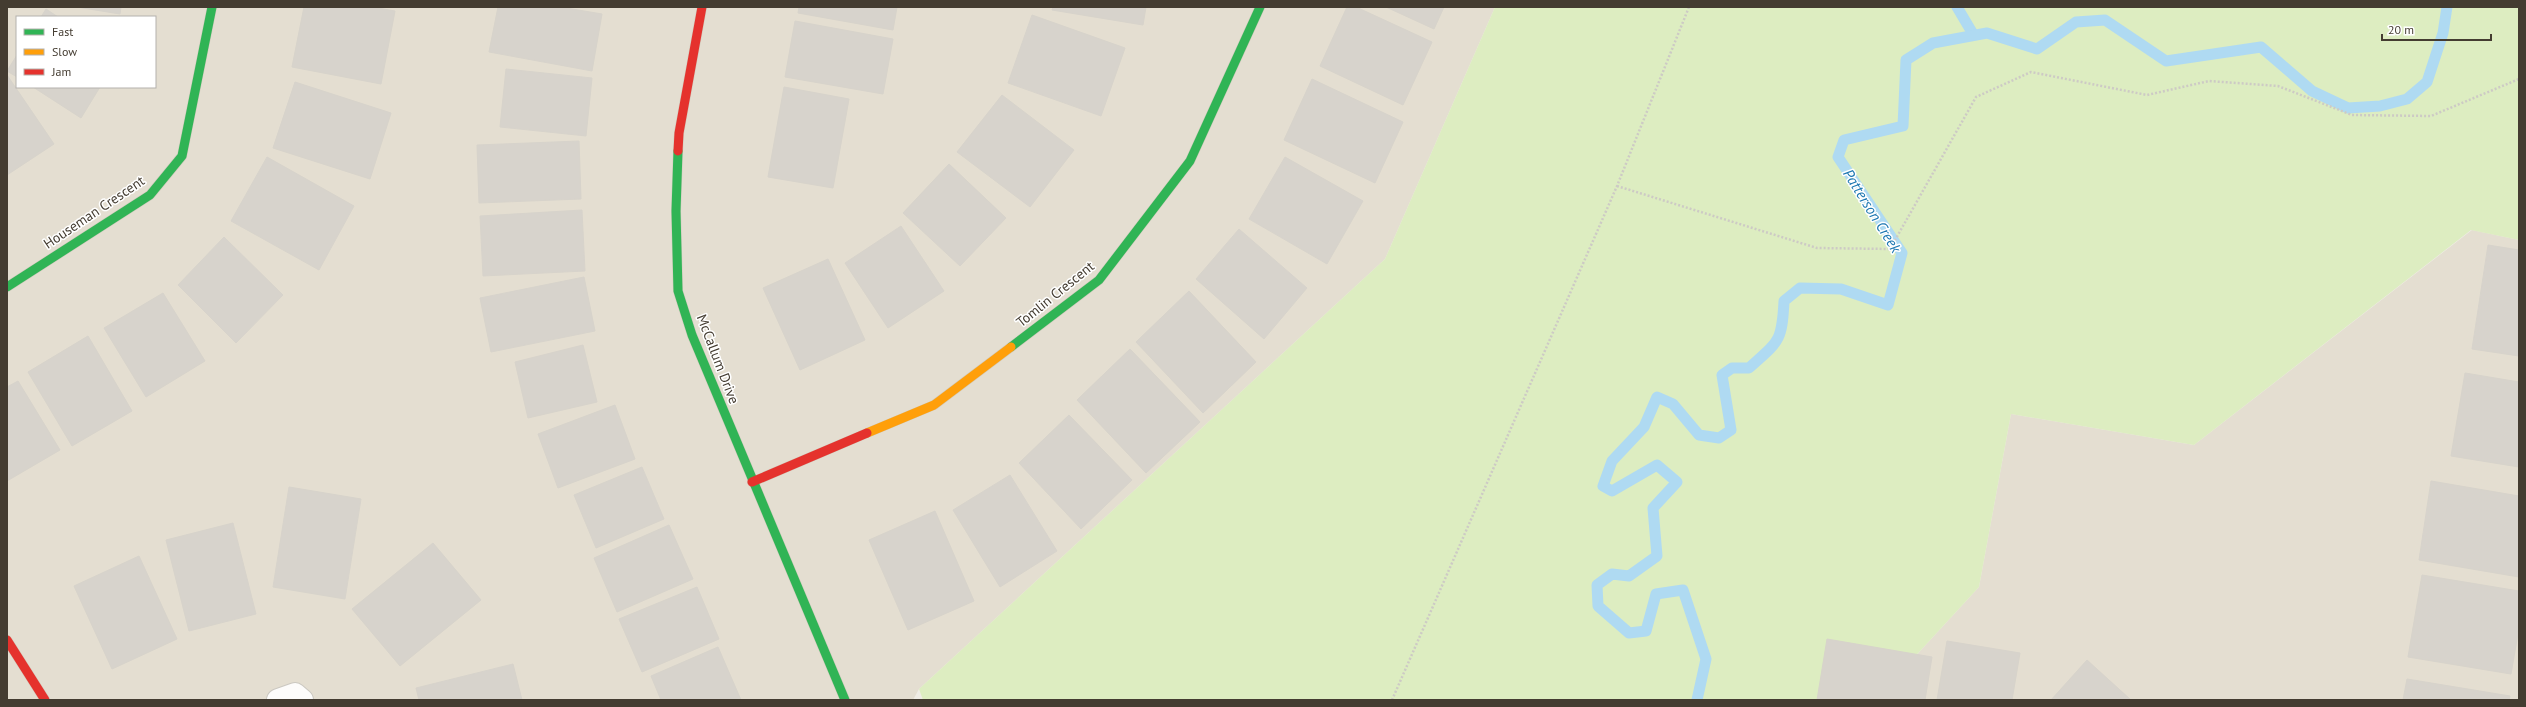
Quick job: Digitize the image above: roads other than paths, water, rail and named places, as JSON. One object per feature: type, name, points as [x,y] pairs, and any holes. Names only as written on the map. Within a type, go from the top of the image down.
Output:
[{"type":"street","name":"Houseman Crescent","points":[[7,287],[150,195],[182,156],[212,7]]},
{"type":"street","name":"McCallum Drive","points":[[702,7],[679,132],[676,211],[678,291],[692,335],[752,482],[845,700]]},
{"type":"street","name":"Tomlin Crescent","points":[[752,482],[934,405],[1099,280],[1190,161],[1260,7]]},
{"type":"street","points":[[7,640],[45,700]]},
{"type":"street","points":[[278,700],[295,694],[302,700]]},
{"type":"waterway","points":[[1957,7],[1973,34]]},
{"type":"waterway","name":"Patterson Creek","points":[[1697,700],[1706,659],[1683,590],[1656,594],[1646,631],[1629,633],[1598,606],[1597,585],[1612,574],[1629,576],[1657,556],[1653,508],[1677,482],[1657,465],[1612,491],[1603,486],[1612,461],[1644,427],[1657,397],[1673,404],[1699,435],[1719,438],[1731,430],[1722,375],[1732,368],[1749,368],[1773,346],[1777,340],[1782,325],[1784,301],[1800,288],[1841,289],[1888,305],[1902,253],[1838,157],[1844,140],[1903,126],[1906,60],[1933,43],[1987,33],[2037,49],[2076,22],[2105,20],[2166,61],[2261,47],[2312,91],[2348,108],[2380,106],[2407,99],[2427,82],[2443,33],[2447,7]]}]
